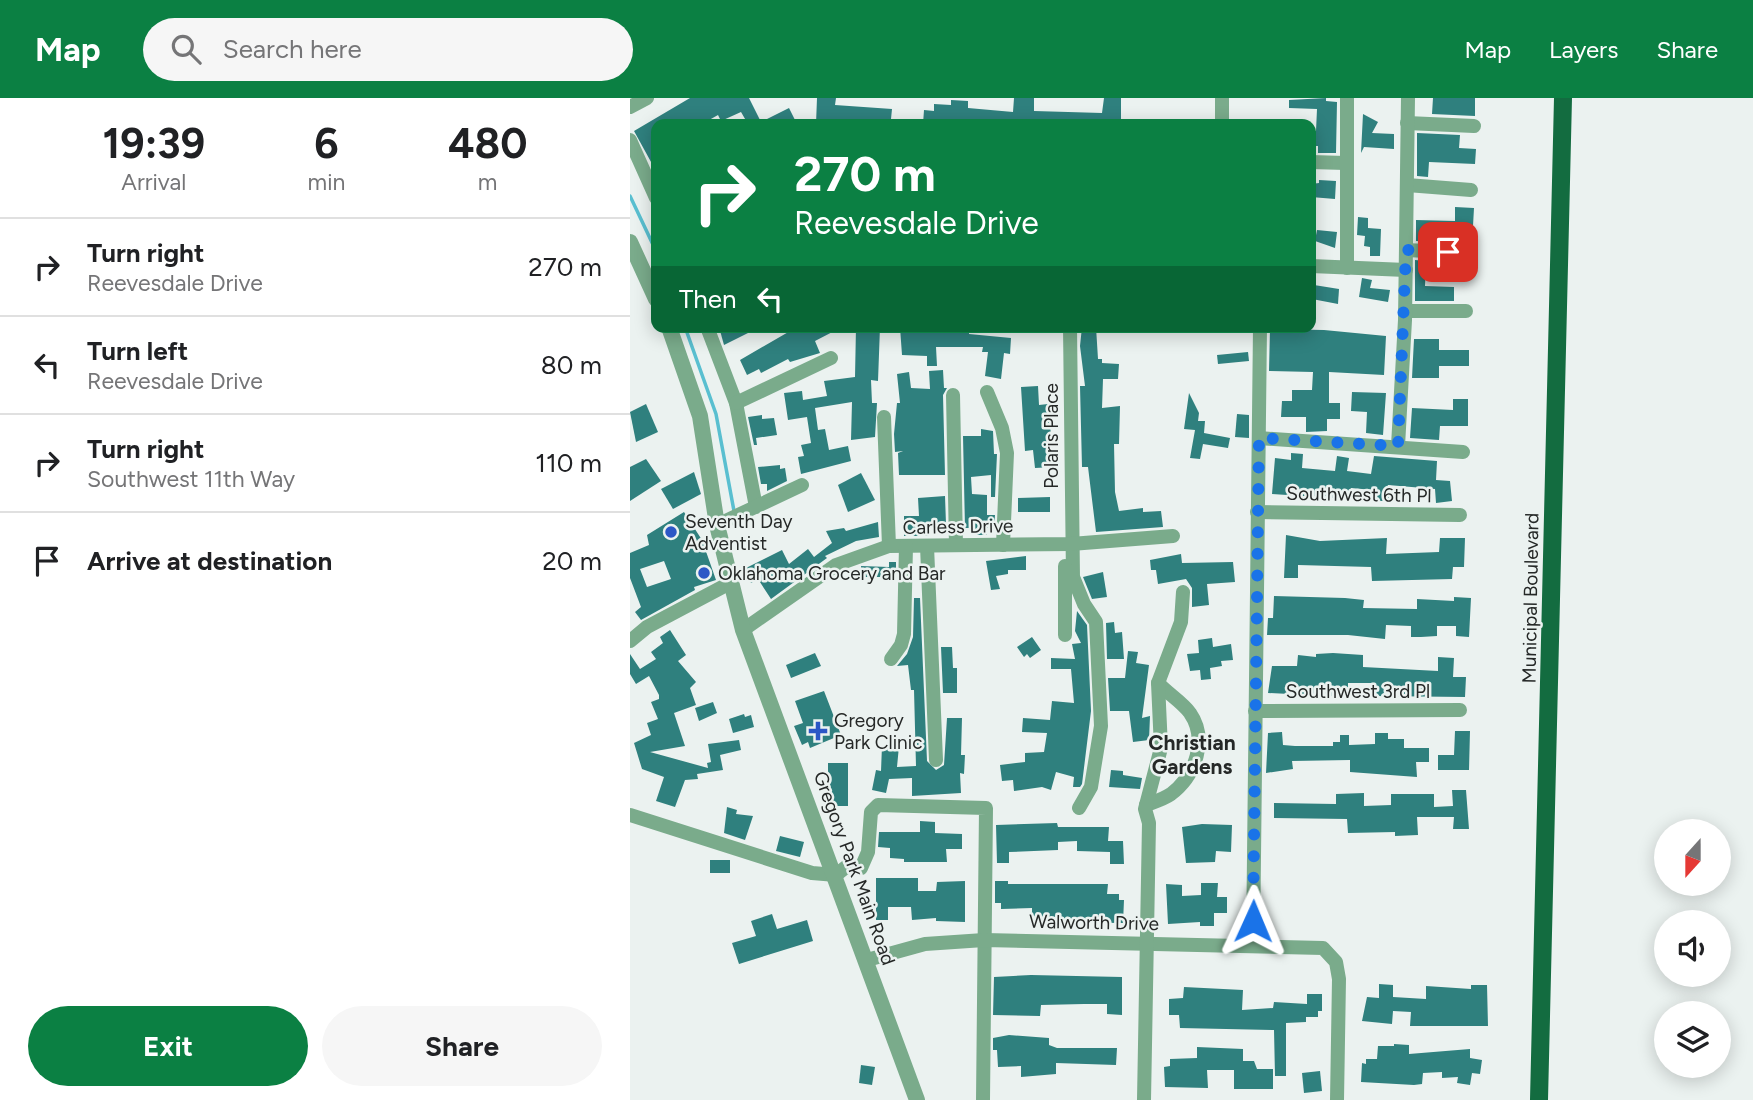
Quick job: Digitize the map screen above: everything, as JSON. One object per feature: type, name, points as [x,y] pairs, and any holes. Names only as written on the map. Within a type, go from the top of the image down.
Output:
[{"type":"main road","name":"Municipal Boulevard","points":[[1539,1100],[1563,98]]},
{"type":"street","points":[[630,107],[647,98]]},
{"type":"street","points":[[1222,98],[1222,119]]},
{"type":"street","points":[[1347,98],[1347,268]]},
{"type":"street","points":[[1398,446],[1405,312],[1408,98]]},
{"type":"street","points":[[1407,123],[1474,126]]},
{"type":"street","points":[[630,140],[651,187]]},
{"type":"street","points":[[1316,162],[1345,163]]},
{"type":"street","points":[[1407,185],[1471,190]]},
{"type":"street","points":[[630,242],[651,288]]},
{"type":"street","points":[[1406,250],[1469,253]]},
{"type":"street","points":[[1316,266],[1406,270]]},
{"type":"street","points":[[1405,312],[1466,312]]},
{"type":"street","name":"Gregory Park Main Road","points":[[671,333],[700,416],[730,583],[743,630],[836,875],[917,1100]]},
{"type":"street","points":[[709,333],[736,403],[756,507]]},
{"type":"street","name":"Polaris Place","points":[[1068,544],[1070,333]]},
{"type":"street","points":[[1253,944],[1260,333]]},
{"type":"street","points":[[736,403],[831,358]]},
{"type":"street","points":[[987,392],[1002,428],[1007,453],[1003,545]]},
{"type":"street","points":[[953,395],[956,545]]},
{"type":"street","points":[[884,417],[889,546]]},
{"type":"street","points":[[1259,438],[1463,452]]},
{"type":"street","points":[[720,524],[802,485]]},
{"type":"street","name":"Southwest 6th Pl","points":[[1257,512],[1460,515]]},
{"type":"street","name":"Carless Drive","points":[[743,630],[836,565],[889,546],[1068,544],[1173,536]]},
{"type":"street","points":[[1065,635],[1068,544]]},
{"type":"street","points":[[1068,544],[1073,577],[1084,604],[1096,622],[1101,726],[1091,788],[1079,808]]},
{"type":"street","points":[[891,659],[901,645],[904,634],[906,546]]},
{"type":"street","points":[[927,546],[936,761]]},
{"type":"street","points":[[630,641],[647,627],[730,583]]},
{"type":"street","points":[[1144,1100],[1149,822],[1146,805],[1161,747],[1158,683],[1181,622],[1183,592]]},
{"type":"street","points":[[1146,805],[1171,794],[1190,772],[1199,751],[1200,730],[1189,710],[1158,683]]},
{"type":"street","name":"Southwest 3rd Pl","points":[[1255,711],[1460,710]]},
{"type":"street","points":[[630,815],[812,873],[836,875],[846,867],[861,868],[868,852],[872,812],[878,805],[986,808],[983,1100]]},
{"type":"street","name":"Walworth Drive","points":[[867,960],[925,944],[984,940],[1253,944],[1323,948],[1336,962],[1339,979],[1337,1100]]},
{"type":"building","points":[[690,98],[749,98],[760,119],[745,119],[741,112],[725,119],[720,119],[718,115],[711,119],[654,119]]},
{"type":"building","points":[[817,98],[836,98],[835,105],[892,109],[891,119],[816,119]]},
{"type":"building","points":[[1014,98],[1034,98],[1034,111],[1102,113],[1104,98],[1121,98],[1121,119],[923,119],[924,110],[934,111],[934,104],[951,105],[951,100],[968,101],[968,108],[1013,112]]},
{"type":"building","points":[[1326,98],[1326,101],[1337,102],[1336,153],[1318,153],[1317,109],[1289,108],[1289,100]]},
{"type":"building","points":[[1433,98],[1475,98],[1475,116],[1432,114]]},
{"type":"building","points":[[789,108],[794,119],[767,119]]},
{"type":"building","points":[[1363,114],[1378,122],[1372,133],[1394,134],[1394,149],[1364,147],[1361,153]]},
{"type":"building","points":[[651,121],[651,162],[634,131]]},
{"type":"building","points":[[1417,133],[1460,135],[1459,148],[1476,149],[1475,164],[1429,162],[1428,177],[1417,176]]},
{"type":"building","points":[[1319,180],[1336,181],[1335,199],[1316,197],[1316,183]]},
{"type":"building","points":[[1455,207],[1474,208],[1472,244],[1416,241],[1416,220],[1455,221]]},
{"type":"building","points":[[1358,217],[1368,218],[1368,228],[1381,229],[1380,256],[1370,256],[1370,247],[1364,246],[1365,236],[1357,235]]},
{"type":"building","points":[[1317,230],[1337,232],[1335,248],[1316,241]]},
{"type":"building","points":[[1415,260],[1426,261],[1425,286],[1454,287],[1454,301],[1415,301]]},
{"type":"building","points":[[1362,278],[1372,280],[1370,288],[1390,290],[1388,302],[1359,297]]},
{"type":"building","points":[[1316,285],[1339,289],[1338,304],[1316,300]]},
{"type":"building","points":[[1316,330],[1324,330],[1386,336],[1384,375],[1329,372],[1329,403],[1340,403],[1340,419],[1327,419],[1327,431],[1306,432],[1306,417],[1281,417],[1282,401],[1292,401],[1292,390],[1312,390],[1313,372],[1269,371],[1270,333],[1316,333]]},
{"type":"building","points":[[721,333],[748,333],[724,345]]},
{"type":"building","points":[[787,333],[830,333],[815,341],[820,353],[790,362],[788,359],[761,373],[759,369],[747,375],[740,360]]},
{"type":"building","points":[[856,333],[880,333],[878,381],[871,380],[872,403],[877,403],[875,437],[851,440],[852,402],[815,408],[818,430],[825,429],[829,450],[848,446],[851,461],[801,474],[798,457],[804,456],[801,445],[811,443],[807,417],[788,420],[784,393],[802,391],[803,400],[827,396],[824,381],[855,377]]},
{"type":"building","points":[[900,333],[969,333],[1011,338],[1010,354],[1004,353],[1001,379],[985,376],[988,352],[982,352],[983,347],[936,347],[937,366],[927,366],[927,356],[902,355]]},
{"type":"building","points":[[1081,333],[1096,333],[1098,359],[1102,359],[1102,363],[1119,364],[1118,379],[1103,379],[1102,408],[1120,406],[1119,444],[1114,444],[1115,492],[1119,511],[1143,508],[1143,512],[1161,511],[1163,527],[1096,532],[1088,467],[1082,467],[1080,386],[1085,386],[1080,346]]},
{"type":"building","points":[[1414,339],[1439,339],[1439,350],[1469,350],[1469,366],[1439,366],[1439,378],[1412,378]]},
{"type":"building","points":[[1248,352],[1249,361],[1218,364],[1217,355]]},
{"type":"building","points":[[943,370],[944,388],[947,388],[943,395],[945,475],[899,475],[898,453],[903,451],[895,452],[897,403],[900,403],[897,374],[909,372],[911,388],[930,389],[929,371]]},
{"type":"building","points":[[1038,386],[1039,405],[1048,404],[1054,467],[1035,468],[1033,450],[1025,451],[1021,387]]},
{"type":"building","points":[[1352,392],[1386,393],[1383,435],[1366,433],[1367,412],[1351,411]]},
{"type":"building","points":[[1189,393],[1199,413],[1198,421],[1205,421],[1204,433],[1230,438],[1228,448],[1203,444],[1200,459],[1190,458],[1195,430],[1184,429]]},
{"type":"building","points":[[1453,399],[1468,399],[1468,426],[1440,426],[1439,440],[1410,438],[1412,408],[1453,410]]},
{"type":"building","points":[[646,404],[658,432],[636,442],[630,412]]},
{"type":"building","points":[[1237,414],[1249,415],[1249,438],[1235,437]]},
{"type":"building","points":[[762,415],[762,419],[774,418],[777,435],[756,438],[757,445],[754,445],[748,417]]},
{"type":"building","points":[[981,429],[993,431],[994,454],[997,454],[995,497],[991,497],[991,475],[971,477],[972,494],[987,495],[987,515],[995,515],[994,529],[987,528],[987,535],[972,535],[972,528],[965,528],[963,436],[981,436]]},
{"type":"building","points":[[1291,453],[1303,454],[1302,468],[1335,471],[1337,456],[1349,458],[1347,471],[1371,474],[1374,456],[1437,461],[1436,480],[1450,481],[1452,501],[1436,503],[1435,489],[1388,485],[1389,501],[1373,501],[1373,490],[1351,488],[1348,499],[1272,494],[1275,458],[1291,460]]},
{"type":"building","points":[[646,459],[661,481],[630,501],[630,467]]},
{"type":"building","points":[[780,465],[780,469],[785,468],[787,481],[767,491],[767,484],[761,484],[758,467]]},
{"type":"building","points":[[694,472],[701,494],[673,509],[661,489]]},
{"type":"building","points":[[861,473],[875,500],[848,512],[838,485]]},
{"type":"building","points":[[945,496],[946,524],[929,523],[929,536],[904,536],[904,516],[919,516],[918,498]]},
{"type":"building","points":[[1050,497],[1050,512],[1018,512],[1018,498]]},
{"type":"building","points":[[684,512],[702,540],[716,580],[694,587],[695,590],[641,620],[635,612],[641,607],[630,578],[630,553],[649,545],[647,535]],"holes":[[[664,561],[671,579],[647,587],[640,569]]]},
{"type":"building","points":[[878,522],[879,537],[856,541],[825,556],[827,558],[771,599],[758,579],[751,583],[744,569],[782,550],[789,564],[808,549],[814,557],[832,543],[826,531],[844,528],[846,531]]},
{"type":"building","points":[[1286,535],[1320,541],[1387,538],[1386,554],[1439,552],[1440,538],[1465,538],[1464,567],[1453,567],[1452,579],[1372,581],[1371,567],[1298,565],[1298,578],[1284,578]]},
{"type":"building","points":[[1181,554],[1182,563],[1233,562],[1235,582],[1207,584],[1209,605],[1192,607],[1192,588],[1186,579],[1158,584],[1156,570],[1151,570],[1150,560]]},
{"type":"building","points":[[1026,556],[1026,570],[1008,570],[1008,574],[996,576],[1000,589],[991,590],[986,561]]},
{"type":"building","points":[[889,562],[896,562],[896,582],[888,581],[889,577],[862,577],[861,566],[889,567]]},
{"type":"building","points":[[1103,572],[1107,597],[1092,599],[1083,577]]},
{"type":"building","points":[[1274,596],[1345,598],[1364,600],[1363,608],[1417,609],[1417,599],[1454,601],[1454,597],[1471,598],[1469,637],[1456,636],[1456,626],[1437,626],[1437,636],[1411,637],[1411,626],[1386,625],[1385,639],[1348,635],[1267,635],[1268,618],[1273,618]]},
{"type":"building","points":[[914,598],[920,598],[927,761],[936,770],[944,765],[947,718],[962,718],[961,755],[965,755],[964,774],[960,773],[961,793],[912,796],[912,778],[889,779],[886,793],[872,790],[876,770],[881,771],[882,746],[899,746],[897,767],[916,766],[914,690],[911,690],[908,665],[897,666],[907,654],[913,637]]},
{"type":"building","points":[[1077,611],[1087,625],[1091,711],[1082,784],[1080,787],[1073,787],[1074,777],[1056,772],[1051,790],[1042,787],[1014,791],[1013,780],[1002,781],[1000,765],[1025,762],[1025,753],[1044,752],[1047,733],[1022,732],[1023,718],[1050,720],[1052,701],[1074,703],[1071,669],[1051,669],[1051,658],[1075,659],[1072,644],[1081,643],[1075,631]]},
{"type":"building","points":[[1114,622],[1115,633],[1122,632],[1124,659],[1107,659],[1106,623]]},
{"type":"building","points":[[670,630],[686,655],[678,661],[696,682],[690,688],[696,705],[674,713],[685,746],[650,752],[708,768],[707,763],[711,762],[708,744],[739,740],[741,750],[720,755],[723,770],[697,774],[698,779],[685,780],[675,807],[656,801],[664,777],[642,769],[634,743],[651,735],[647,723],[658,719],[651,702],[659,699],[659,695],[649,676],[636,684],[630,674],[630,654],[640,669],[656,659],[651,652],[663,643],[660,637]]},
{"type":"building","points":[[1032,637],[1041,650],[1030,658],[1027,654],[1024,657],[1017,647]]},
{"type":"building","points":[[1212,638],[1213,647],[1231,644],[1233,660],[1221,661],[1222,666],[1210,668],[1211,679],[1201,680],[1200,670],[1190,671],[1187,654],[1199,653],[1198,640]]},
{"type":"building","points":[[941,647],[952,647],[953,668],[957,668],[957,693],[943,693]]},
{"type":"building","points":[[1128,651],[1138,652],[1136,663],[1149,665],[1142,718],[1150,716],[1149,740],[1133,742],[1129,711],[1110,711],[1108,678],[1125,678]]},
{"type":"building","points":[[815,653],[821,666],[791,678],[786,665]]},
{"type":"building","points":[[1316,654],[1363,655],[1363,667],[1438,671],[1438,657],[1454,658],[1453,677],[1466,677],[1465,697],[1375,696],[1375,683],[1348,683],[1348,697],[1268,693],[1272,666],[1297,666],[1298,655],[1316,657]]},
{"type":"building","points":[[824,691],[841,735],[810,748],[808,742],[802,745],[794,726],[803,723],[795,701]]},
{"type":"building","points":[[713,702],[717,713],[699,721],[695,708]]},
{"type":"building","points":[[744,714],[745,717],[751,715],[754,727],[733,733],[729,719]]},
{"type":"building","points":[[1455,731],[1470,731],[1469,770],[1438,770],[1438,755],[1454,755]]},
{"type":"building","points":[[1282,732],[1283,745],[1295,746],[1333,746],[1333,742],[1340,742],[1340,735],[1349,735],[1349,745],[1375,744],[1375,733],[1388,733],[1388,739],[1404,739],[1404,748],[1429,748],[1429,762],[1416,762],[1417,777],[1350,772],[1350,760],[1292,761],[1293,769],[1266,773],[1268,733]]},
{"type":"building","points":[[828,763],[848,763],[848,806],[828,806]]},
{"type":"building","points":[[1111,770],[1142,778],[1140,789],[1109,787]]},
{"type":"building","points":[[1452,790],[1466,790],[1469,829],[1453,829],[1454,817],[1417,817],[1418,835],[1395,836],[1395,832],[1348,833],[1347,819],[1274,818],[1274,803],[1336,804],[1336,794],[1364,793],[1364,806],[1391,805],[1391,794],[1434,794],[1434,807],[1453,806]]},
{"type":"building","points":[[727,807],[737,810],[736,814],[753,816],[745,840],[724,833]]},
{"type":"building","points":[[920,821],[935,822],[935,833],[962,834],[962,849],[946,849],[947,862],[904,862],[904,859],[890,858],[890,848],[878,847],[879,832],[920,832]]},
{"type":"building","points":[[1057,823],[1058,827],[1109,827],[1108,841],[1123,841],[1124,864],[1110,864],[1110,852],[1077,851],[1077,841],[1058,842],[1058,850],[1009,852],[1009,863],[997,863],[996,825]]},
{"type":"building","points":[[1202,824],[1232,825],[1231,852],[1216,851],[1215,862],[1186,863],[1182,827]]},
{"type":"building","points":[[780,836],[804,842],[800,857],[776,851]]},
{"type":"building","points":[[710,860],[730,860],[730,873],[710,873]]},
{"type":"building","points":[[876,878],[918,878],[918,891],[936,891],[937,882],[965,881],[965,922],[936,921],[936,918],[912,920],[911,907],[888,907],[888,920],[876,920]]},
{"type":"building","points":[[995,881],[1008,881],[1008,884],[1108,884],[1107,894],[1119,894],[1119,900],[1124,900],[1123,923],[1032,922],[1032,908],[1001,909],[1001,903],[995,903]]},
{"type":"building","points":[[1201,883],[1218,883],[1217,897],[1227,897],[1227,913],[1214,913],[1214,926],[1200,926],[1200,922],[1168,924],[1166,884],[1182,885],[1182,896],[1201,895]]},
{"type":"building","points":[[772,914],[777,929],[807,920],[813,941],[739,964],[732,943],[756,936],[751,921]]},
{"type":"building","points":[[994,977],[1122,977],[1122,1015],[1107,1014],[1107,1004],[1084,1004],[1041,1005],[1040,1016],[993,1015]]},
{"type":"building","points":[[1379,984],[1393,985],[1393,997],[1426,999],[1426,986],[1471,989],[1471,985],[1487,985],[1488,1026],[1410,1026],[1411,1012],[1393,1011],[1392,1024],[1362,1021],[1367,997],[1379,998]]},
{"type":"building","points":[[1184,987],[1243,990],[1242,1010],[1273,1008],[1274,1002],[1307,1004],[1307,994],[1322,994],[1322,1011],[1318,1011],[1318,1017],[1306,1017],[1306,1022],[1286,1023],[1286,1076],[1275,1076],[1274,1030],[1180,1028],[1179,1015],[1169,1015],[1169,999],[1183,998]]},
{"type":"building","points":[[1009,1035],[1049,1038],[1049,1045],[1057,1048],[1117,1048],[1116,1065],[1056,1063],[1056,1074],[1021,1077],[1021,1066],[998,1067],[997,1050],[993,1050],[993,1038]]},
{"type":"building","points":[[1409,1045],[1409,1054],[1470,1049],[1470,1058],[1482,1060],[1480,1074],[1472,1073],[1470,1085],[1457,1083],[1458,1077],[1442,1078],[1442,1072],[1423,1073],[1422,1084],[1414,1085],[1361,1082],[1362,1063],[1366,1064],[1366,1059],[1377,1059],[1378,1046]]},
{"type":"building","points":[[1197,1047],[1243,1049],[1243,1061],[1254,1061],[1257,1069],[1273,1069],[1273,1089],[1234,1089],[1234,1070],[1207,1070],[1208,1088],[1165,1087],[1164,1067],[1170,1066],[1170,1059],[1197,1058]]},
{"type":"building","points":[[861,1065],[875,1067],[872,1085],[859,1083]]},
{"type":"building","points":[[1320,1071],[1322,1091],[1304,1093],[1302,1073]]},
{"type":"waterway","points":[[630,196],[651,240]]},
{"type":"waterway","points":[[687,333],[716,414],[734,511]]},
{"type":"place","name":"Seventh Day Adventist","points":[[671,532]]},
{"type":"place","name":"Oklahoma Grocery and Bar","points":[[704,573]]},
{"type":"place","name":"Gregory Park Clinic","points":[[818,731]]},
{"type":"district","name":"Christian Gardens","points":[[1192,755]]},
{"type":"route","points":[[1253,921],[1259,438],[1398,446],[1406,250],[1448,252]]}]
